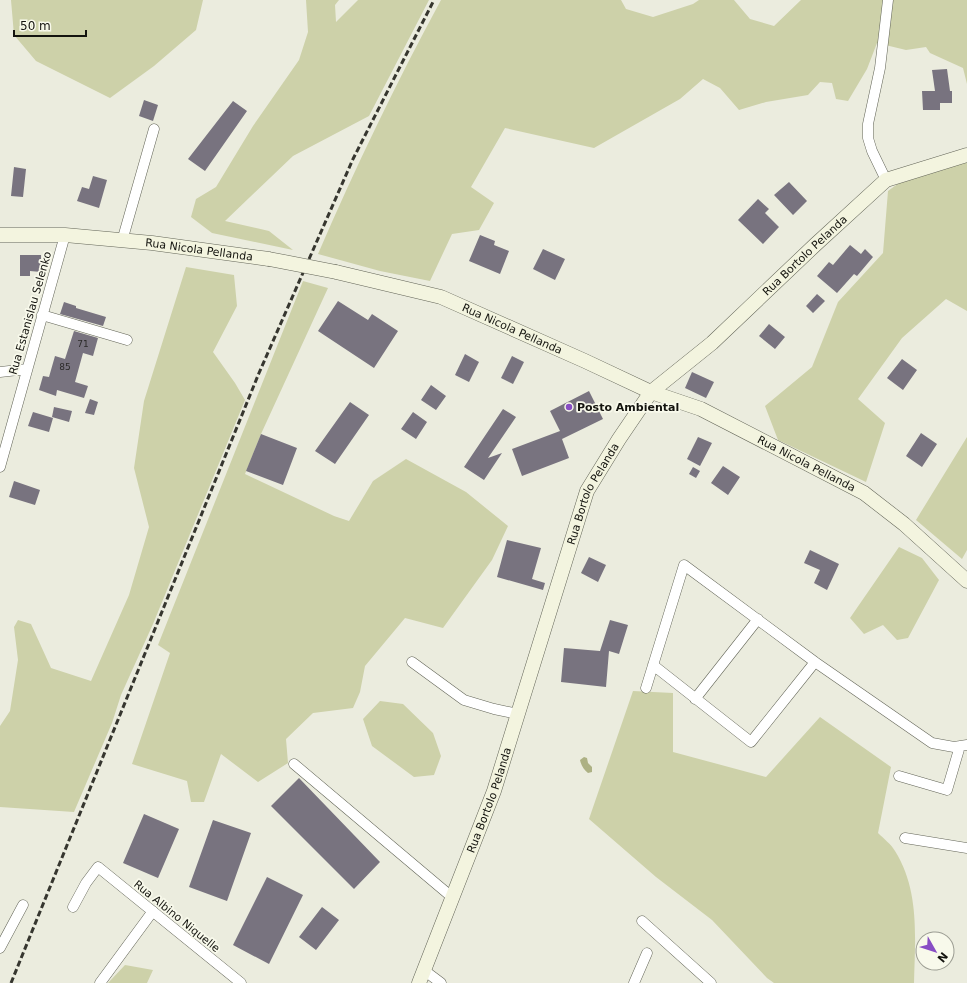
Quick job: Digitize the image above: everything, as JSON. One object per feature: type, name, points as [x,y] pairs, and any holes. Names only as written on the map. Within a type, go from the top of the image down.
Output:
[{"type":"main road","name":"Rua Bortolo Pelanda","points":[[422,977],[494,791],[587,491],[619,439],[651,392],[712,343],[886,180],[967,155]]},
{"type":"main road","name":"Rua Nicola Pellanda","points":[[0,235],[65,235],[176,246],[269,259],[336,272],[441,297],[586,361],[651,392],[700,409],[864,493],[904,524],[967,581]]},
{"type":"street","points":[[886,180],[872,151],[868,138],[868,124],[880,68],[888,0]]},
{"type":"street","points":[[122,241],[154,129]]},
{"type":"street","name":"Rua Estanislau Selenko","points":[[0,467],[65,235]]},
{"type":"street","points":[[42,315],[127,340]]},
{"type":"street","points":[[0,372],[27,369]]},
{"type":"street","points":[[646,688],[684,564],[815,662],[932,744],[961,748],[947,790],[899,776]]},
{"type":"street","points":[[695,699],[758,619]]},
{"type":"street","points":[[412,662],[464,700],[518,714]]},
{"type":"street","points":[[653,665],[751,742],[815,662]]},
{"type":"street","points":[[294,764],[453,898]]},
{"type":"street","points":[[905,838],[967,848]]},
{"type":"street","name":"Rua Albino Niquelle","points":[[73,907],[86,883],[98,867],[241,983]]},
{"type":"street","points":[[0,948],[23,905]]},
{"type":"street","points":[[100,983],[153,912]]},
{"type":"street","points":[[642,921],[711,983]]},
{"type":"street","points":[[0,925],[9,931]]},
{"type":"street","points":[[634,983],[647,953]]},
{"type":"street","points":[[422,977],[440,983]]},
{"type":"shaded area","points":[[11,0],[203,0],[196,30],[154,66],[110,98],[36,61],[14,35]]},
{"type":"shaded area","points":[[306,0],[339,0],[335,5],[336,22],[358,0],[429,0],[369,116],[293,156],[225,221],[269,231],[293,250],[212,233],[191,217],[196,199],[216,187],[253,126],[299,60],[308,32]]},
{"type":"shaded area","points":[[441,0],[621,0],[626,9],[653,17],[693,4],[699,0],[734,0],[750,19],[774,26],[801,0],[967,0],[967,84],[963,68],[930,53],[926,47],[906,50],[877,43],[867,69],[848,101],[836,99],[832,83],[820,82],[808,95],[766,102],[739,110],[720,88],[703,79],[680,99],[594,148],[505,128],[471,187],[494,203],[479,230],[452,234],[430,281],[380,271],[318,254],[376,126]]},
{"type":"shaded area","points":[[967,157],[967,311],[946,299],[902,338],[858,399],[885,423],[866,482],[778,440],[765,406],[812,367],[838,302],[883,253],[888,191],[911,174]]},
{"type":"shaded area","points":[[186,267],[234,275],[237,306],[213,352],[245,400],[153,624],[121,695],[112,723],[74,812],[0,807],[0,726],[10,711],[18,660],[14,627],[18,620],[31,624],[51,668],[91,681],[129,595],[149,527],[134,468],[144,401]]},
{"type":"shaded area","points":[[303,281],[328,288],[261,434],[245,474],[334,516],[349,521],[373,481],[406,459],[466,492],[508,526],[492,560],[443,628],[405,618],[365,666],[360,692],[353,708],[313,713],[286,739],[288,763],[258,782],[221,754],[204,802],[191,802],[187,781],[132,764],[170,653],[158,645]]},
{"type":"shaded area","points":[[967,437],[967,550],[962,559],[916,520]]},
{"type":"shaded area","points":[[899,547],[922,558],[939,580],[908,638],[897,640],[883,625],[864,634],[850,618]]},
{"type":"shaded area","points":[[633,691],[673,693],[673,752],[766,777],[820,717],[891,767],[878,833],[895,851],[909,882],[915,932],[914,983],[774,983],[767,978],[712,920],[656,877],[589,819]]},
{"type":"shaded area","points":[[380,701],[403,704],[433,733],[441,756],[434,775],[414,777],[372,746],[363,719]]},
{"type":"shaded area","points":[[584,757],[587,758],[588,763],[592,767],[592,772],[588,773],[582,766],[580,760]]},
{"type":"shaded area","points":[[125,965],[153,970],[147,983],[108,983]]},
{"type":"building","points":[[947,69],[950,91],[952,91],[952,103],[940,103],[940,110],[923,110],[922,91],[935,91],[932,70]]},
{"type":"building","points":[[144,100],[158,105],[153,121],[139,116]]},
{"type":"building","points":[[233,101],[247,111],[205,171],[188,159]]},
{"type":"building","points":[[14,167],[26,169],[23,197],[11,196]]},
{"type":"building","points":[[93,176],[107,180],[99,208],[77,201],[82,187],[89,189]]},
{"type":"building","points":[[789,182],[807,201],[793,215],[774,195]]},
{"type":"building","points":[[758,199],[769,209],[765,213],[779,227],[763,244],[738,220]]},
{"type":"building","points":[[480,235],[495,241],[494,245],[509,251],[500,274],[469,261]]},
{"type":"building","points":[[850,245],[861,254],[865,249],[873,257],[857,276],[854,274],[837,293],[817,276],[829,262],[833,265]]},
{"type":"building","points":[[543,249],[565,259],[555,280],[533,269]]},
{"type":"building","points":[[20,255],[41,255],[41,272],[30,271],[30,276],[20,276]]},
{"type":"building","points":[[817,294],[825,301],[813,313],[806,306]]},
{"type":"building","points":[[338,301],[368,320],[372,314],[398,331],[374,368],[318,331]]},
{"type":"building","points":[[64,302],[76,306],[76,308],[106,317],[103,326],[60,314]]},
{"type":"building","points":[[769,324],[785,337],[775,349],[759,336]]},
{"type":"building","points":[[74,331],[98,338],[93,356],[83,353],[75,382],[88,386],[84,398],[57,390],[56,396],[39,390],[43,376],[49,377],[55,356],[65,359]]},
{"type":"building","points":[[465,354],[479,362],[469,382],[455,375]]},
{"type":"building","points":[[512,356],[524,362],[513,384],[501,378]]},
{"type":"building","points":[[902,359],[917,370],[903,390],[887,378]]},
{"type":"building","points":[[692,372],[714,382],[706,398],[685,388]]},
{"type":"building","points":[[431,385],[446,396],[436,410],[421,400]]},
{"type":"building","points":[[589,391],[603,419],[562,439],[569,458],[522,476],[512,449],[560,431],[550,411]]},
{"type":"building","points":[[90,399],[98,402],[94,415],[85,413]]},
{"type":"building","points":[[350,402],[369,415],[335,464],[315,451]]},
{"type":"building","points":[[54,407],[72,411],[69,422],[52,417]]},
{"type":"building","points":[[503,409],[516,417],[488,458],[502,453],[484,480],[464,467]]},
{"type":"building","points":[[33,412],[53,418],[49,432],[28,426]]},
{"type":"building","points":[[413,412],[427,422],[416,439],[401,429]]},
{"type":"building","points":[[921,433],[937,444],[922,467],[906,456]]},
{"type":"building","points":[[261,434],[297,448],[283,485],[246,471]]},
{"type":"building","points":[[698,437],[712,443],[700,466],[687,459]]},
{"type":"building","points":[[723,466],[740,477],[728,495],[711,483]]},
{"type":"building","points":[[693,467],[700,471],[696,478],[689,474]]},
{"type":"building","points":[[14,481],[40,490],[35,505],[9,497]]},
{"type":"building","points":[[507,540],[541,548],[532,579],[545,583],[543,590],[497,577]]},
{"type":"building","points":[[810,550],[839,564],[827,590],[814,583],[820,570],[804,563]]},
{"type":"building","points":[[589,557],[606,565],[598,582],[581,573]]},
{"type":"building","points":[[610,620],[628,625],[619,654],[609,651],[606,687],[561,682],[564,648],[600,651]]},
{"type":"building","points":[[299,778],[380,862],[354,889],[271,806]]},
{"type":"building","points":[[144,814],[179,829],[158,878],[123,863]]},
{"type":"building","points":[[213,820],[251,833],[227,901],[189,887]]},
{"type":"building","points":[[267,877],[303,895],[269,964],[233,945]]},
{"type":"building","points":[[322,907],[339,920],[316,950],[299,937]]},
{"type":"railway","points":[[11,983],[259,373],[353,159],[434,0]]},
{"type":"place","name":"Posto Ambiental","points":[[569,407]]}]
